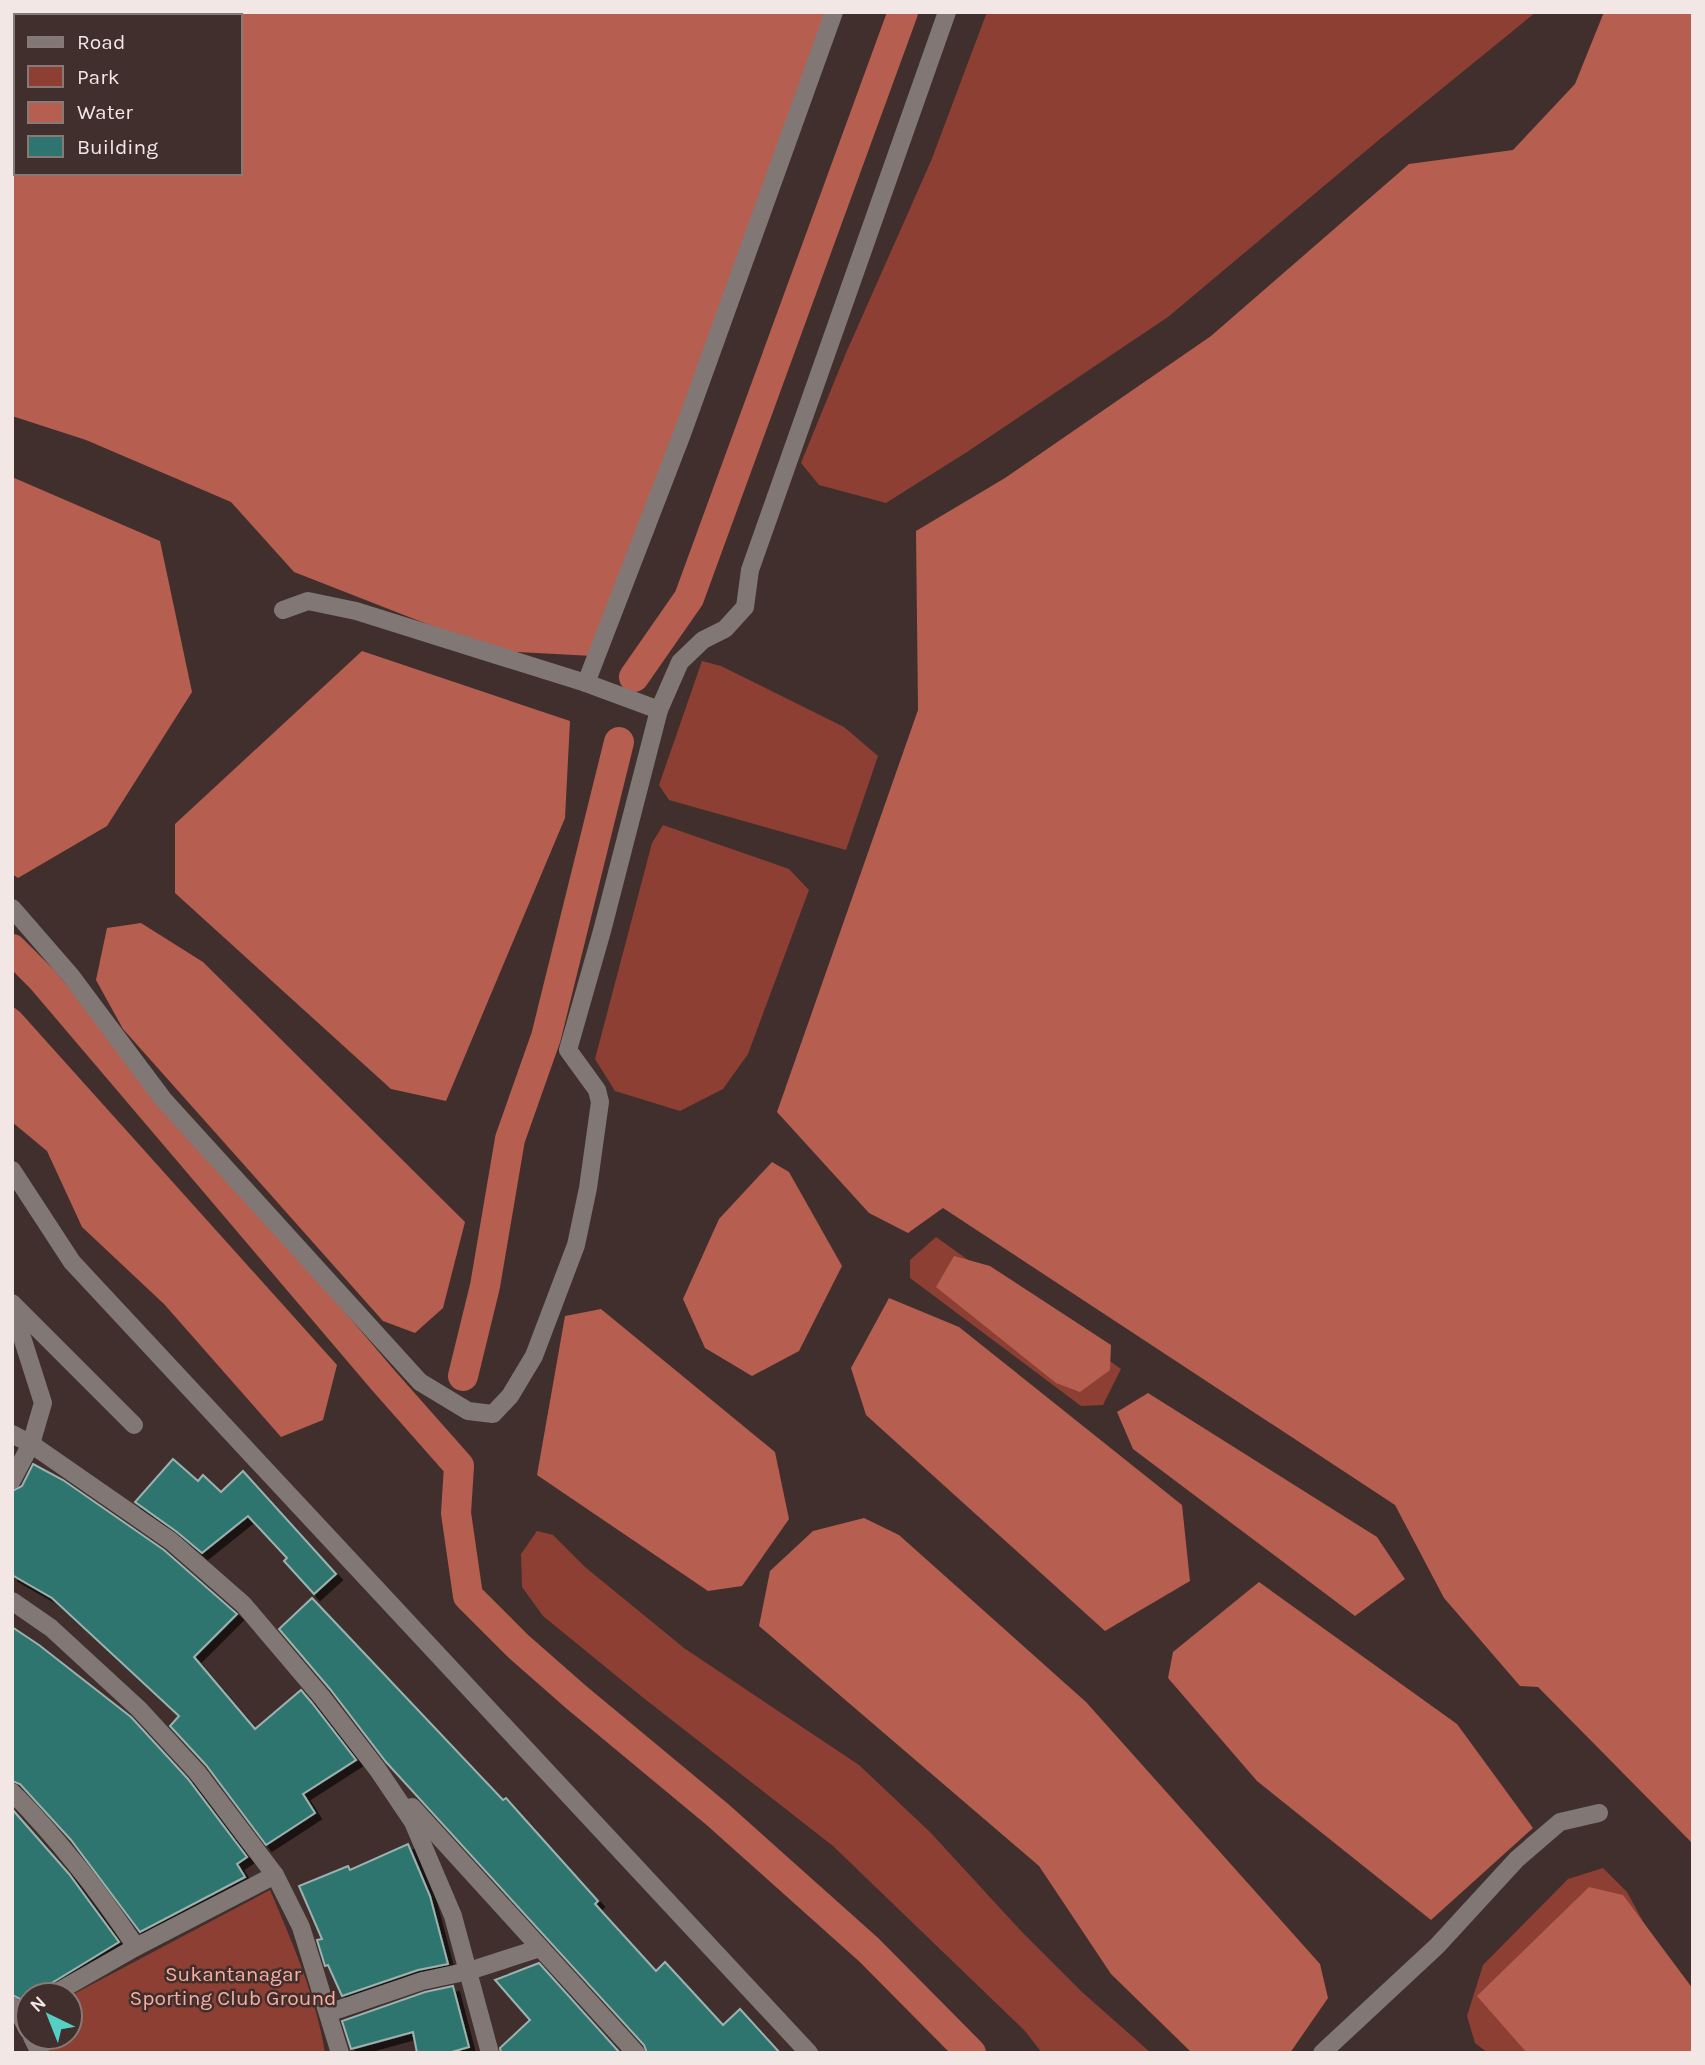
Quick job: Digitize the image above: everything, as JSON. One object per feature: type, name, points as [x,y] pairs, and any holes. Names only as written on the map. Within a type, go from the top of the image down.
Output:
[{"type":"street","points":[[586,683],[682,434],[834,12]]},
{"type":"street","points":[[12,908],[71,976],[163,1099],[420,1382],[468,1411],[492,1414],[510,1396],[534,1356],[576,1245],[588,1188],[600,1102],[597,1090],[568,1050],[602,932],[659,710],[680,662],[703,640],[725,629],[745,607],[750,570],[947,12]]},
{"type":"street","points":[[283,610],[308,601],[356,611],[586,683],[659,710]]},
{"type":"street","points":[[12,1171],[72,1262],[809,2053]]},
{"type":"street","points":[[12,1305],[134,1425]]},
{"type":"street","points":[[12,1305],[43,1403],[32,1444],[12,1479]]},
{"type":"street","points":[[12,1434],[32,1444],[171,1541],[243,1604],[321,1696],[378,1770],[413,1822],[453,1916],[490,2053]]},
{"type":"street","points":[[12,1601],[51,1628],[139,1709],[197,1772],[275,1875],[301,1927],[340,2053]]},
{"type":"street","points":[[378,1770],[636,2053]]},
{"type":"street","points":[[12,1792],[52,1834],[104,1898],[136,1947]]},
{"type":"street","points":[[1322,2053],[1437,1947],[1517,1859],[1560,1822],[1599,1813]]},
{"type":"street","points":[[76,1981],[275,1875]]},
{"type":"street","points":[[328,2013],[422,1981],[540,1948]]},
{"type":"green space","points":[[987,12],[1536,12],[1168,317],[967,452],[886,503],[819,485],[801,463],[846,353],[931,161]]},
{"type":"green space","points":[[702,661],[721,666],[844,727],[878,756],[846,850],[669,800],[659,785]]},
{"type":"green space","points":[[663,825],[789,869],[809,890],[748,1054],[723,1089],[680,1111],[615,1091],[595,1059],[652,843]]},
{"type":"green space","points":[[936,1237],[1121,1369],[1103,1405],[1081,1406],[910,1278],[910,1260]]},
{"type":"green space","points":[[537,1531],[553,1535],[585,1567],[684,1648],[859,1765],[930,1832],[1021,1931],[1082,1992],[1151,2053],[1042,2053],[1025,2031],[833,1846],[543,1616],[522,1587],[521,1554]]},
{"type":"green space","points":[[1603,1868],[1627,1892],[1652,1938],[1693,2053],[1488,2053],[1475,2043],[1467,2016],[1483,1965],[1568,1879]]},
{"type":"green space","name":"Sukantanagar Sporting Club Ground","points":[[270,1890],[309,1990],[325,2053],[48,2053],[47,2051],[84,2051],[84,1989]]},
{"type":"water","points":[[12,12],[829,12],[593,656],[496,651],[294,572],[231,502],[86,440],[12,416]]},
{"type":"water","points":[[1604,12],[1693,12],[1693,1844],[1538,1687],[1520,1686],[1444,1598],[1395,1505],[943,1208],[908,1233],[869,1213],[777,1112],[918,710],[916,531],[1005,478],[1211,336],[1409,164],[1513,150],[1575,84]]},
{"type":"water","points":[[12,477],[160,541],[192,692],[107,826],[18,878],[12,874]]},
{"type":"water","points":[[362,651],[570,721],[565,818],[446,1101],[391,1089],[175,893],[175,824]]},
{"type":"water","points":[[141,923],[203,962],[465,1222],[443,1308],[415,1333],[383,1321],[123,1029],[96,980],[107,928]]},
{"type":"water","points":[[12,1006],[337,1365],[323,1420],[281,1437],[164,1304],[82,1227],[47,1151],[12,1122]]},
{"type":"water","points":[[772,1162],[789,1172],[842,1266],[799,1351],[752,1376],[705,1348],[683,1299],[719,1219]]},
{"type":"water","points":[[954,1256],[990,1266],[1111,1345],[1110,1370],[1080,1392],[1056,1383],[936,1287]]},
{"type":"water","points":[[889,1298],[959,1327],[1182,1505],[1190,1581],[1105,1631],[866,1415],[851,1368]]},
{"type":"water","points":[[601,1309],[775,1452],[789,1519],[742,1586],[708,1591],[537,1475],[565,1316]]},
{"type":"water","points":[[1148,1393],[1377,1537],[1405,1579],[1355,1616],[1133,1449],[1117,1412]]},
{"type":"water","points":[[864,1518],[899,1535],[1086,1702],[1320,1964],[1328,1998],[1290,2053],[1192,2053],[1111,1974],[1039,1866],[759,1626],[770,1571],[813,1531]]},
{"type":"water","points":[[1259,1582],[1457,1724],[1533,1828],[1431,1920],[1257,1781],[1168,1678],[1173,1652]]},
{"type":"water","points":[[1589,1887],[1623,1895],[1693,1989],[1693,2053],[1527,2053],[1477,1996]]},
{"type":"building","points":[[173,1459],[198,1481],[203,1475],[221,1492],[243,1471],[336,1574],[314,1594],[284,1561],[287,1558],[248,1516],[202,1553],[135,1502]]},
{"type":"building","points":[[33,1464],[63,1480],[164,1550],[237,1614],[194,1657],[255,1729],[301,1690],[312,1703],[356,1760],[303,1794],[315,1813],[266,1845],[206,1765],[170,1726],[179,1716],[52,1598],[12,1575],[12,1491],[22,1486]]},
{"type":"building","points":[[312,1598],[503,1800],[506,1798],[598,1901],[595,1904],[656,1971],[665,1962],[723,2025],[740,2009],[780,2053],[647,2053],[644,2045],[386,1762],[330,1689],[279,1629]]},
{"type":"building","points":[[12,1627],[131,1717],[188,1779],[247,1857],[237,1864],[245,1877],[140,1932],[71,1840],[20,1784],[12,1781]]},
{"type":"building","points":[[12,1809],[69,1874],[119,1942],[55,1981],[14,1981],[14,1996]]},
{"type":"building","points":[[408,1844],[430,1896],[448,1964],[418,1970],[342,1996],[328,1965],[325,1966],[317,1940],[322,1939],[299,1886],[348,1866],[350,1870]]},
{"type":"building","points":[[539,1963],[620,2053],[501,2053],[500,2048],[530,2020],[495,1980]]},
{"type":"building","points":[[453,1986],[469,2047],[448,2053],[417,2053],[413,2032],[351,2049],[342,2021],[425,1992]]},
{"type":"waterway","points":[[634,677],[689,598],[903,12]]},
{"type":"waterway","points":[[463,1376],[485,1286],[510,1139],[546,1037],[619,742]]},
{"type":"waterway","points":[[12,949],[42,979],[459,1466],[456,1513],[468,1596],[518,1646],[718,1815],[869,1950],[971,2053]]}]
